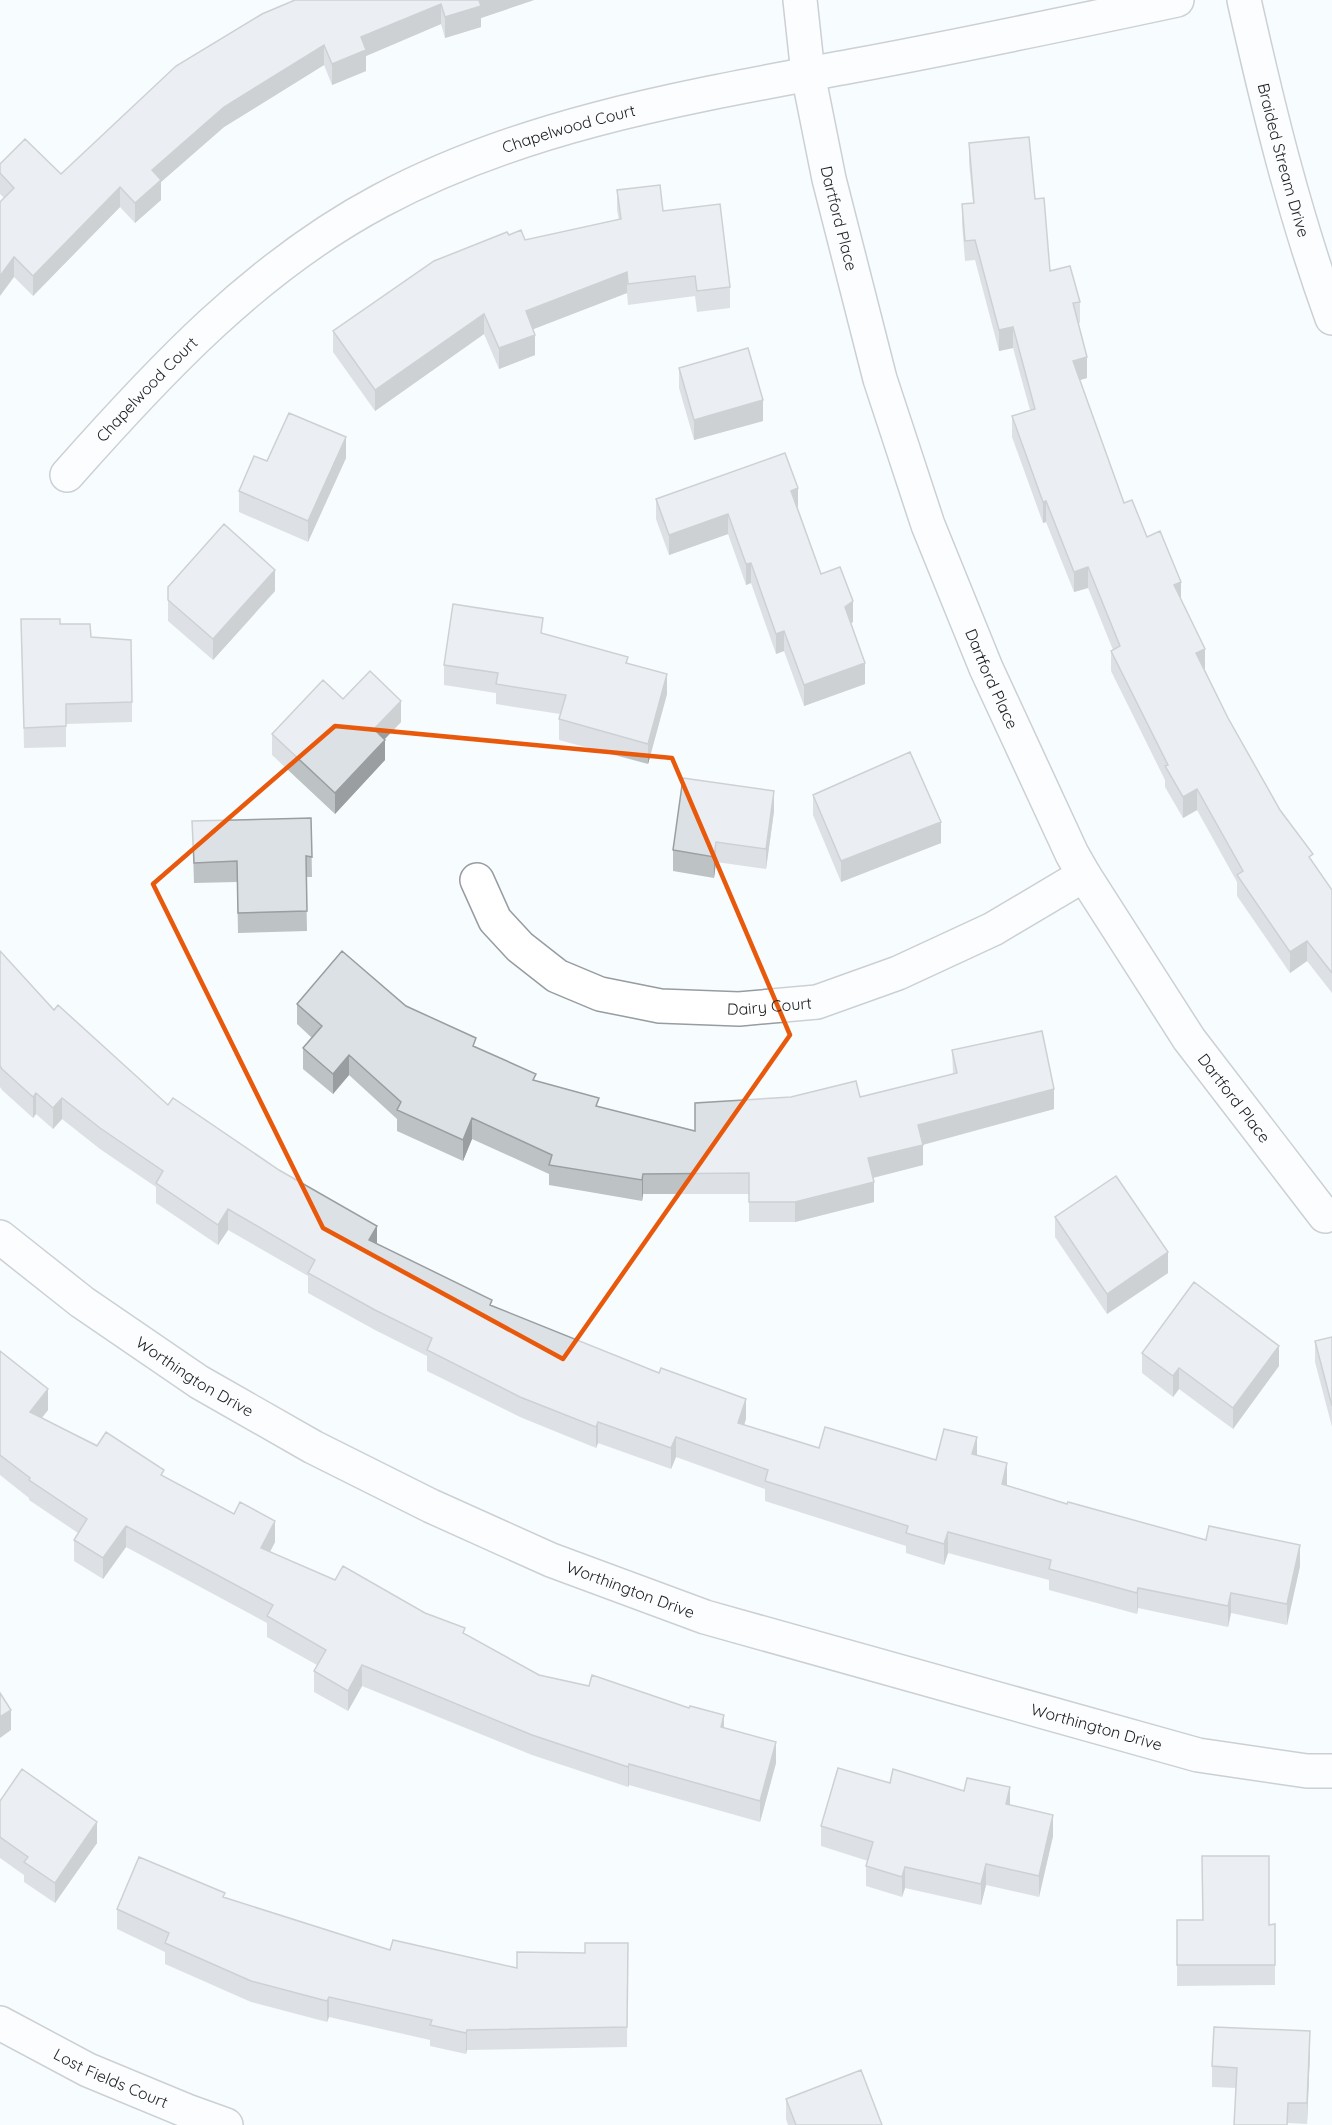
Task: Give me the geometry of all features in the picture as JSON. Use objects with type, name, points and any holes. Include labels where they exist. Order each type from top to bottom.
[{"type":"street","name":"Dartford Place","points":[[800,0],[808,74],[829,179],[880,379],[928,525],[986,668],[1072,854],[1084,875],[1189,1039],[1325,1216]]},
{"type":"street","name":"Chapelwood Court","points":[[67,475],[136,397],[229,307],[302,250],[380,201],[480,154],[550,131],[701,94],[983,42],[1177,0]]},
{"type":"street","name":"Braided Stream Drive","points":[[1244,0],[1270,116],[1311,260],[1332,318]]},
{"type":"street","name":"Dairy Court","points":[[477,880],[495,920],[520,947],[557,976],[600,994],[650,1004],[739,1010],[818,1002],[898,973],[993,929],[1084,875]]},
{"type":"street","name":"Worthington Drive","points":[[0,1237],[82,1302],[199,1382],[313,1447],[431,1506],[551,1560],[705,1617],[1198,1755],[1306,1771],[1332,1771]]},
{"type":"street","name":"Lost Fields Court","points":[[0,2023],[184,2118],[226,2125]]},
{"type":"highlighted area","points":[[335,726],[672,758],[790,1035],[563,1359],[323,1228],[153,884]]},
{"type":"building","points":[[295,0],[479,0],[481,6],[445,17],[441,4],[361,37],[366,50],[332,64],[324,45],[224,107],[152,170],[161,180],[135,203],[120,187],[33,276],[14,257],[0,276],[0,202],[14,188],[0,173],[0,164],[25,139],[61,174],[176,66],[262,14]]},
{"type":"building","points":[[1029,137],[1035,199],[1044,198],[1050,271],[1070,266],[1080,302],[1073,303],[1087,357],[1073,361],[1124,503],[1132,500],[1147,537],[1160,531],[1181,582],[1174,585],[1205,649],[1196,653],[1228,718],[1280,810],[1313,854],[1309,857],[1332,890],[1332,973],[1307,941],[1290,952],[1237,875],[1243,871],[1197,789],[1183,797],[1165,766],[1168,765],[1111,651],[1120,646],[1088,567],[1074,572],[1046,501],[1043,502],[1012,416],[1035,409],[1013,327],[999,330],[975,240],[965,241],[962,204],[974,203],[969,143]]},
{"type":"building","points":[[660,185],[663,211],[720,204],[730,287],[697,291],[695,276],[628,284],[627,272],[526,311],[535,335],[499,348],[484,314],[375,390],[333,331],[434,261],[507,232],[509,235],[521,230],[525,240],[621,219],[617,190]]},
{"type":"building","points":[[748,348],[763,400],[694,420],[679,368]]},
{"type":"building","points":[[289,413],[346,437],[308,521],[239,491],[254,456],[267,461]]},
{"type":"building","points":[[785,453],[798,488],[791,491],[821,574],[840,567],[853,601],[845,607],[865,663],[804,685],[784,631],[776,634],[751,563],[746,564],[728,514],[669,535],[656,499]]},
{"type":"building","points":[[224,524],[275,570],[213,639],[168,600],[168,587]]},
{"type":"building","points":[[453,604],[543,618],[541,633],[628,657],[626,663],[667,674],[648,744],[559,719],[566,695],[496,684],[498,673],[444,665]]},
{"type":"building","points":[[21,619],[60,619],[60,624],[90,624],[91,637],[131,640],[132,702],[66,704],[66,726],[24,728]]},
{"type":"building","points":[[370,671],[401,701],[374,729],[385,740],[335,793],[272,734],[323,680],[343,699]]},
{"type":"building","points":[[910,752],[941,822],[841,861],[813,795]]},
{"type":"building","points":[[683,778],[774,791],[766,849],[716,842],[714,857],[673,850]]},
{"type":"building","points":[[311,818],[312,857],[306,856],[307,911],[238,913],[237,861],[194,863],[192,821]]},
{"type":"building","points":[[0,951],[54,1010],[58,1005],[168,1105],[173,1098],[279,1170],[377,1226],[369,1240],[492,1300],[490,1305],[659,1373],[661,1368],[746,1399],[738,1423],[819,1448],[825,1427],[936,1460],[944,1429],[977,1437],[972,1454],[1007,1463],[1002,1484],[1067,1504],[1068,1502],[1206,1540],[1209,1526],[1300,1545],[1287,1604],[1231,1593],[1228,1606],[1138,1588],[1137,1593],[1049,1569],[1051,1560],[948,1532],[944,1544],[906,1533],[908,1526],[765,1481],[768,1470],[676,1437],[671,1448],[598,1422],[596,1427],[520,1397],[427,1350],[432,1338],[308,1273],[315,1260],[228,1209],[218,1225],[156,1183],[163,1171],[100,1128],[62,1098],[53,1108],[36,1093],[33,1097],[2,1069],[0,1066]]},
{"type":"building","points":[[342,951],[406,1006],[476,1038],[473,1046],[536,1074],[533,1080],[599,1098],[596,1106],[695,1131],[695,1103],[791,1097],[856,1081],[860,1097],[957,1073],[952,1050],[1042,1031],[1054,1089],[918,1125],[923,1145],[868,1158],[874,1182],[795,1202],[749,1202],[749,1173],[643,1174],[642,1180],[549,1165],[552,1155],[472,1118],[463,1140],[397,1110],[401,1102],[349,1055],[333,1074],[303,1048],[322,1026],[297,1004]]},
{"type":"building","points":[[1116,1176],[1168,1252],[1107,1294],[1055,1217]]},
{"type":"building","points":[[1194,1282],[1279,1346],[1233,1408],[1179,1368],[1173,1376],[1142,1353]]},
{"type":"building","points":[[1332,1337],[1332,1406],[1315,1341]]},
{"type":"building","points":[[0,1351],[48,1389],[30,1412],[97,1446],[106,1432],[164,1470],[161,1475],[234,1514],[240,1502],[275,1521],[261,1548],[335,1580],[343,1566],[425,1613],[465,1628],[463,1633],[539,1675],[589,1686],[592,1675],[689,1708],[690,1706],[724,1715],[721,1727],[776,1742],[760,1801],[629,1764],[628,1767],[532,1735],[362,1665],[348,1691],[314,1671],[326,1650],[267,1616],[273,1605],[126,1526],[103,1558],[74,1540],[87,1519],[29,1480],[30,1478],[0,1455]]},
{"type":"building","points":[[0,1693],[11,1710],[0,1717]]},
{"type":"building","points":[[838,1768],[890,1783],[893,1769],[964,1791],[967,1778],[1010,1787],[1006,1804],[1053,1815],[1039,1876],[986,1864],[981,1884],[905,1867],[902,1877],[866,1866],[873,1842],[821,1826]]},
{"type":"building","points":[[22,1769],[97,1822],[55,1883],[24,1862],[28,1857],[0,1837],[0,1801]]},
{"type":"building","points":[[1202,1856],[1269,1856],[1269,1925],[1275,1924],[1275,1965],[1177,1965],[1177,1920],[1203,1920]]},
{"type":"building","points":[[139,1857],[225,1893],[223,1897],[390,1950],[393,1940],[517,1968],[517,1952],[585,1953],[585,1943],[628,1943],[627,2027],[467,2030],[466,2033],[430,2025],[432,2020],[329,1997],[327,2001],[251,1981],[165,1943],[169,1933],[117,1909]]},
{"type":"building","points":[[1214,2027],[1310,2031],[1307,2103],[1288,2103],[1287,2125],[1234,2125],[1237,2068],[1212,2066]]},
{"type":"building","points":[[861,2070],[882,2125],[796,2125],[786,2099]]}]
